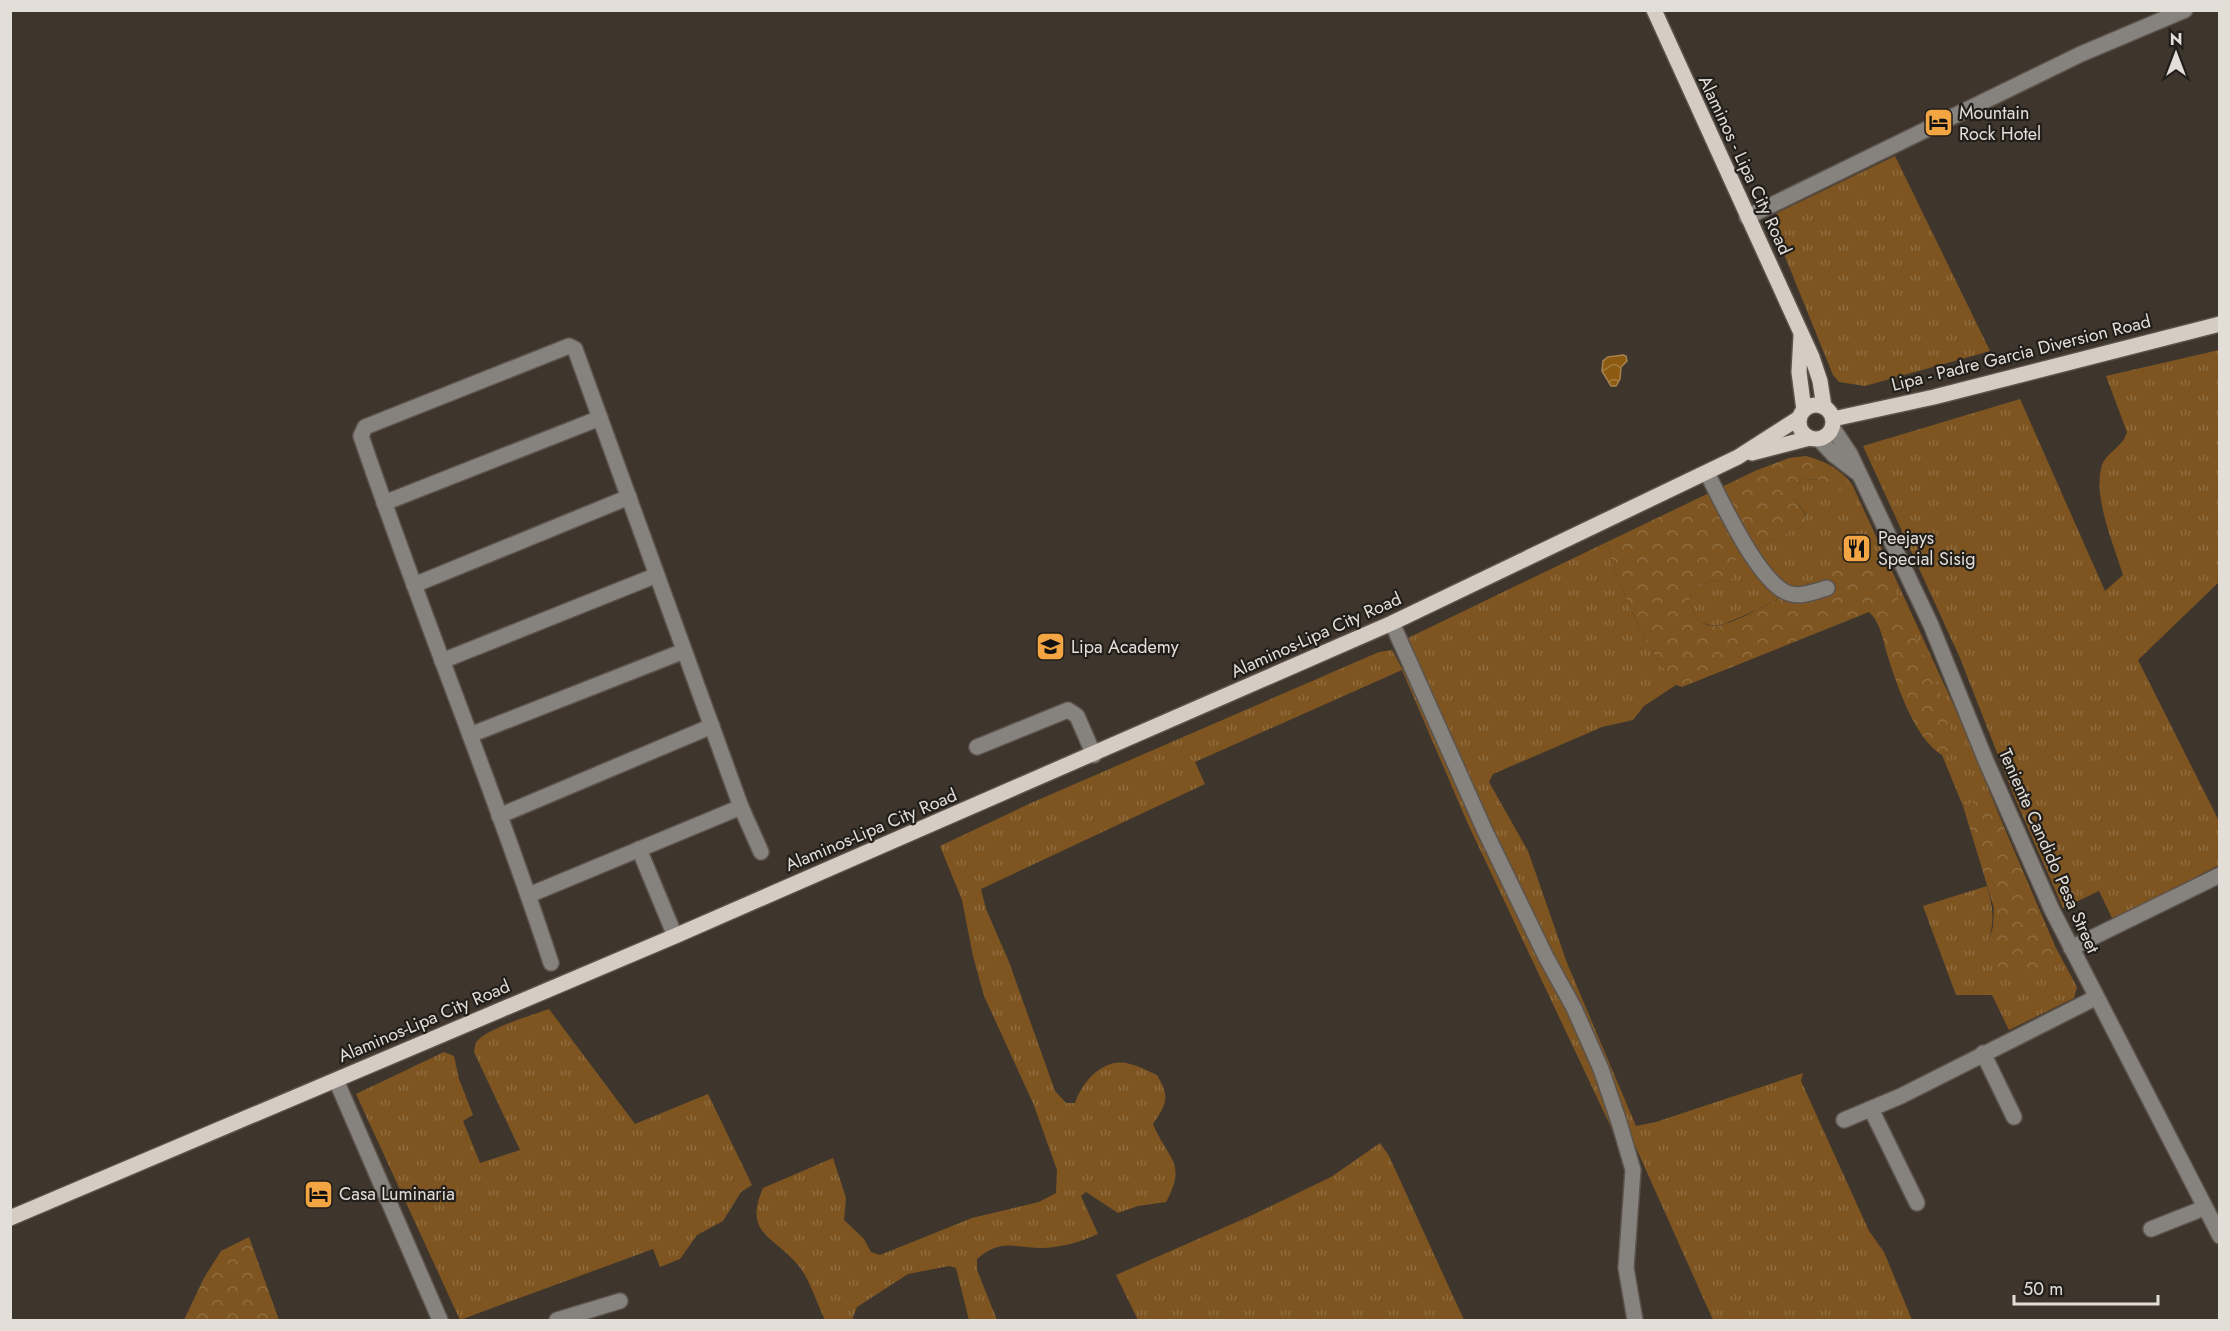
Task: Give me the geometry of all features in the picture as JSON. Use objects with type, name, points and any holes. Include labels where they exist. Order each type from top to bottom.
[{"type":"main road","name":"Alaminos - Lipa City Road","points":[[1654,10],[1818,375],[1830,418]]},
{"type":"main road","name":"Lipa - Padre Garcia Diversion Road","points":[[1830,418],[1945,394],[2220,324]]},
{"type":"main road","name":"Alaminos - Lipa City Road","points":[[1801,336],[1799,372],[1801,414]]},
{"type":"main road","points":[[1811,406],[1830,418],[1827,435],[1815,439],[1800,430],[1801,414],[1811,406]]},
{"type":"main road","name":"Alaminos-Lipa City Road","points":[[10,1218],[675,936],[1392,623],[1707,473],[1738,457],[1801,414]]},
{"type":"main road","name":"Alaminos-Lipa City Road","points":[[1738,457],[1815,439]]},
{"type":"street","points":[[1747,217],[2081,54],[2185,10]]},
{"type":"street","points":[[551,963],[529,895],[384,503],[361,436],[365,427],[558,350],[569,346],[575,349],[741,807],[761,852]]},
{"type":"street","points":[[384,503],[600,418]]},
{"type":"street","name":"Teniente Candido Pesa Street","points":[[1830,418],[1846,446],[1931,625],[1986,761],[2071,948],[2220,1236]]},
{"type":"street","points":[[1815,439],[1859,474]]},
{"type":"street","points":[[1707,473],[1738,532],[1771,584],[1790,594],[1799,595],[1827,588]]},
{"type":"street","points":[[414,585],[629,497]]},
{"type":"street","points":[[442,661],[657,575]]},
{"type":"street","points":[[1392,623],[1485,831],[1546,957],[1574,1008],[1601,1069],[1634,1170],[1626,1268],[1635,1320]]},
{"type":"street","points":[[470,735],[684,651]]},
{"type":"street","points":[[977,747],[1068,710],[1077,716],[1094,755]]},
{"type":"street","points":[[499,816],[712,726]]},
{"type":"street","points":[[529,895],[741,807]]},
{"type":"street","points":[[639,849],[675,936]]},
{"type":"street","points":[[2071,948],[2220,875]]},
{"type":"street","points":[[1844,1120],[1871,1109],[2095,998]]},
{"type":"street","points":[[1983,1053],[2014,1117]]},
{"type":"street","points":[[336,1080],[441,1320]]},
{"type":"street","points":[[1871,1109],[1917,1203]]},
{"type":"street","points":[[2151,1229],[2204,1208]]},
{"type":"street","points":[[558,1320],[620,1301]]},
{"type":"green space","points":[[1895,156],[1990,351],[1865,386],[1839,382],[1833,375],[1771,222],[1777,213]]},
{"type":"green space","points":[[2219,350],[2219,582],[2138,660],[2219,821],[2219,865],[2113,920],[2099,891],[2063,908],[2014,796],[1960,658],[1863,446],[2020,399],[2105,591],[2123,575],[2105,520],[2100,477],[2104,460],[2122,442],[2127,432],[2106,376]]},
{"type":"green space","points":[[1806,456],[1826,463],[1842,474],[1852,484],[1847,492],[1821,480],[1803,479],[1794,488],[1794,498],[1806,516],[1802,527],[1738,553],[1734,565],[1734,578],[1722,582],[1712,580],[1692,590],[1689,602],[1698,621],[1711,626],[1724,624],[1764,607],[1869,550],[1878,559],[1890,580],[1946,705],[1952,735],[1950,750],[1942,755],[1932,747],[1915,724],[1896,680],[1881,631],[1869,612],[1682,687],[1676,685],[1656,659],[1634,616],[1614,568],[1607,542],[1757,470],[1789,458]]},
{"type":"green space","points":[[1803,479],[1821,480],[1847,491],[1852,484],[1960,719],[2001,820],[1986,804],[1978,802],[1963,806],[1942,755],[1950,750],[1907,622],[1896,597],[1869,550],[1757,610],[1724,624],[1712,626],[1698,621],[1689,602],[1692,590],[1712,580],[1722,582],[1738,553],[1802,527],[1806,515],[1794,498],[1794,488]]},
{"type":"green space","points":[[1607,542],[1620,583],[1641,631],[1656,659],[1676,685],[1644,706],[1633,720],[1602,727],[1493,774],[1489,782],[1528,851],[1567,963],[1636,1126],[1656,1122],[1803,1073],[1801,1081],[1869,1231],[1884,1252],[1912,1320],[1713,1320],[1633,1141],[1618,1142],[1468,824],[1402,670],[1195,762],[1205,784],[981,889],[986,909],[1009,962],[1055,1091],[1066,1103],[1075,1103],[1088,1080],[1108,1065],[1126,1063],[1157,1075],[1164,1089],[1165,1100],[1153,1124],[1175,1169],[1172,1189],[1166,1202],[1138,1206],[1118,1213],[1086,1192],[1081,1196],[1098,1234],[1058,1247],[1001,1246],[986,1252],[977,1259],[977,1270],[997,1320],[969,1320],[956,1268],[949,1266],[908,1274],[857,1307],[852,1320],[825,1320],[810,1284],[798,1265],[764,1233],[759,1225],[758,1203],[763,1188],[833,1158],[846,1198],[844,1220],[864,1239],[871,1252],[880,1255],[972,1218],[1039,1202],[1056,1193],[1057,1170],[1033,1103],[984,996],[962,900],[940,846],[1031,803],[1379,652],[1392,650],[1403,670],[1417,663],[1407,644],[1408,638]]},
{"type":"green space","points":[[1980,801],[1990,804],[2001,820],[2056,948],[2055,959],[2039,967],[2007,975],[1999,969],[1988,942],[1993,927],[1994,908],[1963,806]]},
{"type":"green space","points":[[1987,886],[1992,914],[1992,927],[1988,942],[2054,959],[2056,948],[2077,987],[2074,998],[2009,1030],[1992,995],[1956,995],[1923,906]]},
{"type":"green space","points":[[549,1009],[635,1124],[708,1094],[752,1185],[741,1192],[723,1221],[697,1235],[680,1259],[660,1267],[653,1249],[460,1320],[356,1094],[444,1052],[454,1056],[459,1079],[473,1115],[463,1121],[480,1163],[520,1150],[474,1052],[475,1046],[479,1039],[494,1030]]},
{"type":"green space","points":[[1380,1143],[1389,1156],[1464,1320],[1138,1320],[1116,1275],[1248,1217],[1331,1177]]},
{"type":"green space","points":[[249,1237],[279,1320],[184,1320],[204,1278],[221,1251]]},
{"type":"water","points":[[1626,356],[1627,361],[1621,367],[1620,379],[1616,386],[1611,386],[1602,371],[1603,361],[1608,357]]},
{"type":"place","name":"Mountain Rock Hotel","points":[[1938,123]]},
{"type":"place","name":"Peejays Special Sisig","points":[[1857,548]]},
{"type":"place","name":"Lipa Academy","points":[[1050,647]]},
{"type":"place","name":"Casa Luminaria","points":[[318,1194]]}]
